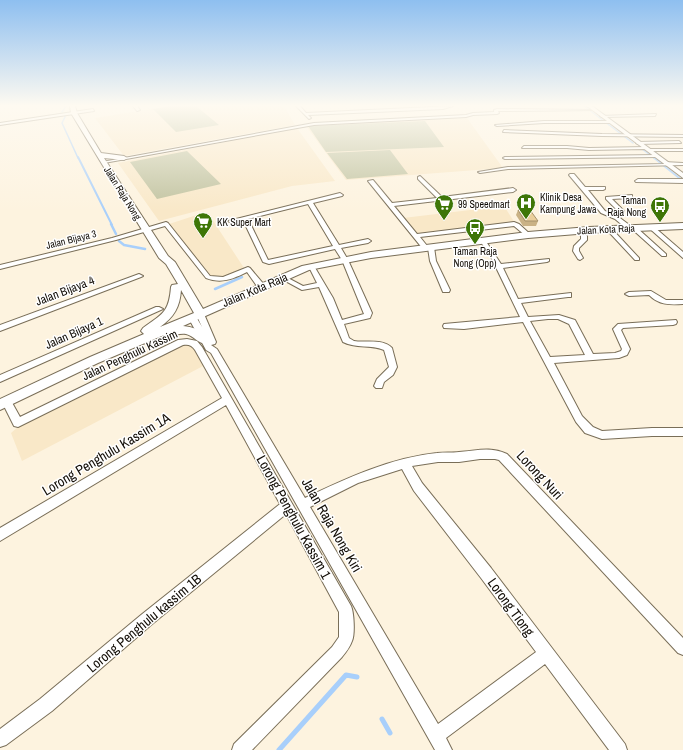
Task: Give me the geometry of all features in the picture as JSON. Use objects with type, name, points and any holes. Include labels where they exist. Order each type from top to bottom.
[{"type":"main road","name":"Jalan Raja Nong","points":[[91,141],[164,258],[163,264],[180,286],[195,313]]},
{"type":"main road","points":[[635,141],[682,179]]},
{"type":"main road","points":[[101,159],[124,158]]},
{"type":"main road","name":"Jalan Kota Raja","points":[[3,403],[195,313],[260,285],[284,278],[309,268],[345,260],[428,247],[528,235],[579,230],[683,226]]},
{"type":"main road","points":[[146,335],[174,308],[180,286],[195,297],[208,301],[309,268]]},
{"type":"main road","points":[[195,313],[230,295]]},
{"type":"main road","points":[[146,335],[185,330],[196,332],[205,340]]},
{"type":"street","points":[[124,158],[219,141]]},
{"type":"street","points":[[638,143],[683,142]]},
{"type":"street","points":[[524,147],[567,147],[683,155]]},
{"type":"street","points":[[504,158],[651,153],[683,150]]},
{"type":"street","points":[[480,172],[508,168],[683,164]]},
{"type":"street","points":[[572,176],[603,212],[617,218],[632,228],[664,255]]},
{"type":"street","points":[[420,178],[441,199]]},
{"type":"street","points":[[638,181],[682,179]]},
{"type":"street","points":[[371,181],[415,236],[428,247],[446,290]]},
{"type":"street","points":[[584,189],[603,188]]},
{"type":"street","points":[[390,205],[513,190]]},
{"type":"street","points":[[231,221],[340,196]]},
{"type":"street","points":[[617,218],[621,211],[608,198],[630,196]]},
{"type":"street","points":[[309,202],[345,260],[368,313],[367,316],[362,318],[339,323]]},
{"type":"street","points":[[245,218],[265,261],[269,262],[368,241]]},
{"type":"street","name":"Jalan Bijaya 3","points":[[0,267],[166,224],[208,277],[215,280],[227,278],[248,269],[260,285]]},
{"type":"street","points":[[415,236],[517,225],[528,235]]},
{"type":"street","points":[[651,227],[683,256]]},
{"type":"street","points":[[609,229],[637,259]]},
{"type":"street","points":[[579,230],[584,236],[584,240],[576,247],[576,251],[580,258]]},
{"type":"street","points":[[483,241],[499,266],[526,319],[532,335],[548,360],[579,419],[589,430],[602,435],[683,432]]},
{"type":"street","points":[[499,266],[547,260]]},
{"type":"street","points":[[309,268],[322,284],[346,340],[352,345],[380,344],[388,348],[394,367],[391,373],[380,382],[379,386]]},
{"type":"street","name":"Jalan Bijaya 4","points":[[0,328],[139,276]]},
{"type":"street","points":[[284,278],[302,288],[322,284]]},
{"type":"street","points":[[629,294],[651,293],[659,301],[668,303],[683,302]]},
{"type":"street","points":[[517,301],[568,295]]},
{"type":"street","name":"Jalan Bijaya 1","points":[[0,379],[159,309]]},
{"type":"street","points":[[195,313],[214,347],[214,351]]},
{"type":"street","name":"Jalan Raja Nong Kiri","points":[[195,313],[209,348],[214,351],[444,750]]},
{"type":"street","points":[[447,326],[464,326],[548,317],[567,319],[572,322],[591,358]]},
{"type":"street","points":[[548,360],[616,356],[624,353],[626,349],[617,329],[621,326],[673,322]]},
{"type":"street","name":"Jalan Penghulu Kassim","points":[[3,403],[18,423],[181,342],[192,342],[196,344],[228,399]]},
{"type":"street","name":"Lorong Penghulu Kassim 1","points":[[228,399],[346,611],[346,639],[337,652],[240,750]]},
{"type":"street","name":"Lorong Penghulu Kassim 1A","points":[[0,535],[228,399]]},
{"type":"street","name":"Lorong Nuri","points":[[303,505],[355,479],[405,463],[438,457],[496,454],[503,457],[683,648]]},
{"type":"street","name":"Lorong Tiong","points":[[405,463],[418,487],[486,573],[619,750]]},
{"type":"street","name":"Lorong Penghulu kassim 1B","points":[[0,739],[46,705],[146,620],[287,506]]},
{"type":"street","points":[[436,735],[546,654]]},
{"type":"shaded area","points":[[113,141],[207,141],[124,156]]},
{"type":"shaded area","points":[[231,141],[306,141],[335,181],[292,186],[159,221],[118,163]]},
{"type":"shaded area","points":[[317,141],[484,141],[503,168],[346,180]]},
{"type":"shaded area","points":[[504,206],[515,223],[417,235],[403,218]]},
{"type":"shaded area","points":[[203,213],[208,213],[244,268],[225,277],[211,276],[169,224]]},
{"type":"shaded area","points":[[181,344],[190,344],[194,346],[205,365],[22,461],[11,433],[19,426]]},
{"type":"green space","points":[[318,141],[440,141],[444,147],[326,152]]},
{"type":"green space","points":[[390,150],[408,174],[347,179],[327,153]]},
{"type":"green space","points":[[187,151],[221,184],[157,199],[130,162]]},
{"type":"building","points":[[518,210],[530,210],[538,221],[525,221]]},
{"type":"waterway","points":[[70,141],[78,158]]},
{"type":"waterway","points":[[642,149],[654,158]]},
{"type":"waterway","points":[[78,157],[112,225]]},
{"type":"waterway","points":[[653,157],[683,181]]},
{"type":"waterway","points":[[111,224],[116,234]]},
{"type":"waterway","points":[[119,241],[124,245],[145,249]]},
{"type":"waterway","points":[[215,289],[242,277]]},
{"type":"waterway","points":[[279,750],[346,675],[357,677]]},
{"type":"waterway","points":[[382,719],[390,733]]},
{"type":"place","name":"Klinik Desa Kampung Jawa","points":[[526,220]]},
{"type":"place","name":"99 Speedmart","points":[[444,221]]},
{"type":"place","name":"Taman Raja Nong","points":[[660,223]]},
{"type":"place","name":"KK Super Mart","points":[[203,239]]},
{"type":"place","name":"Taman Raja Nong (Opp)","points":[[475,245]]}]
